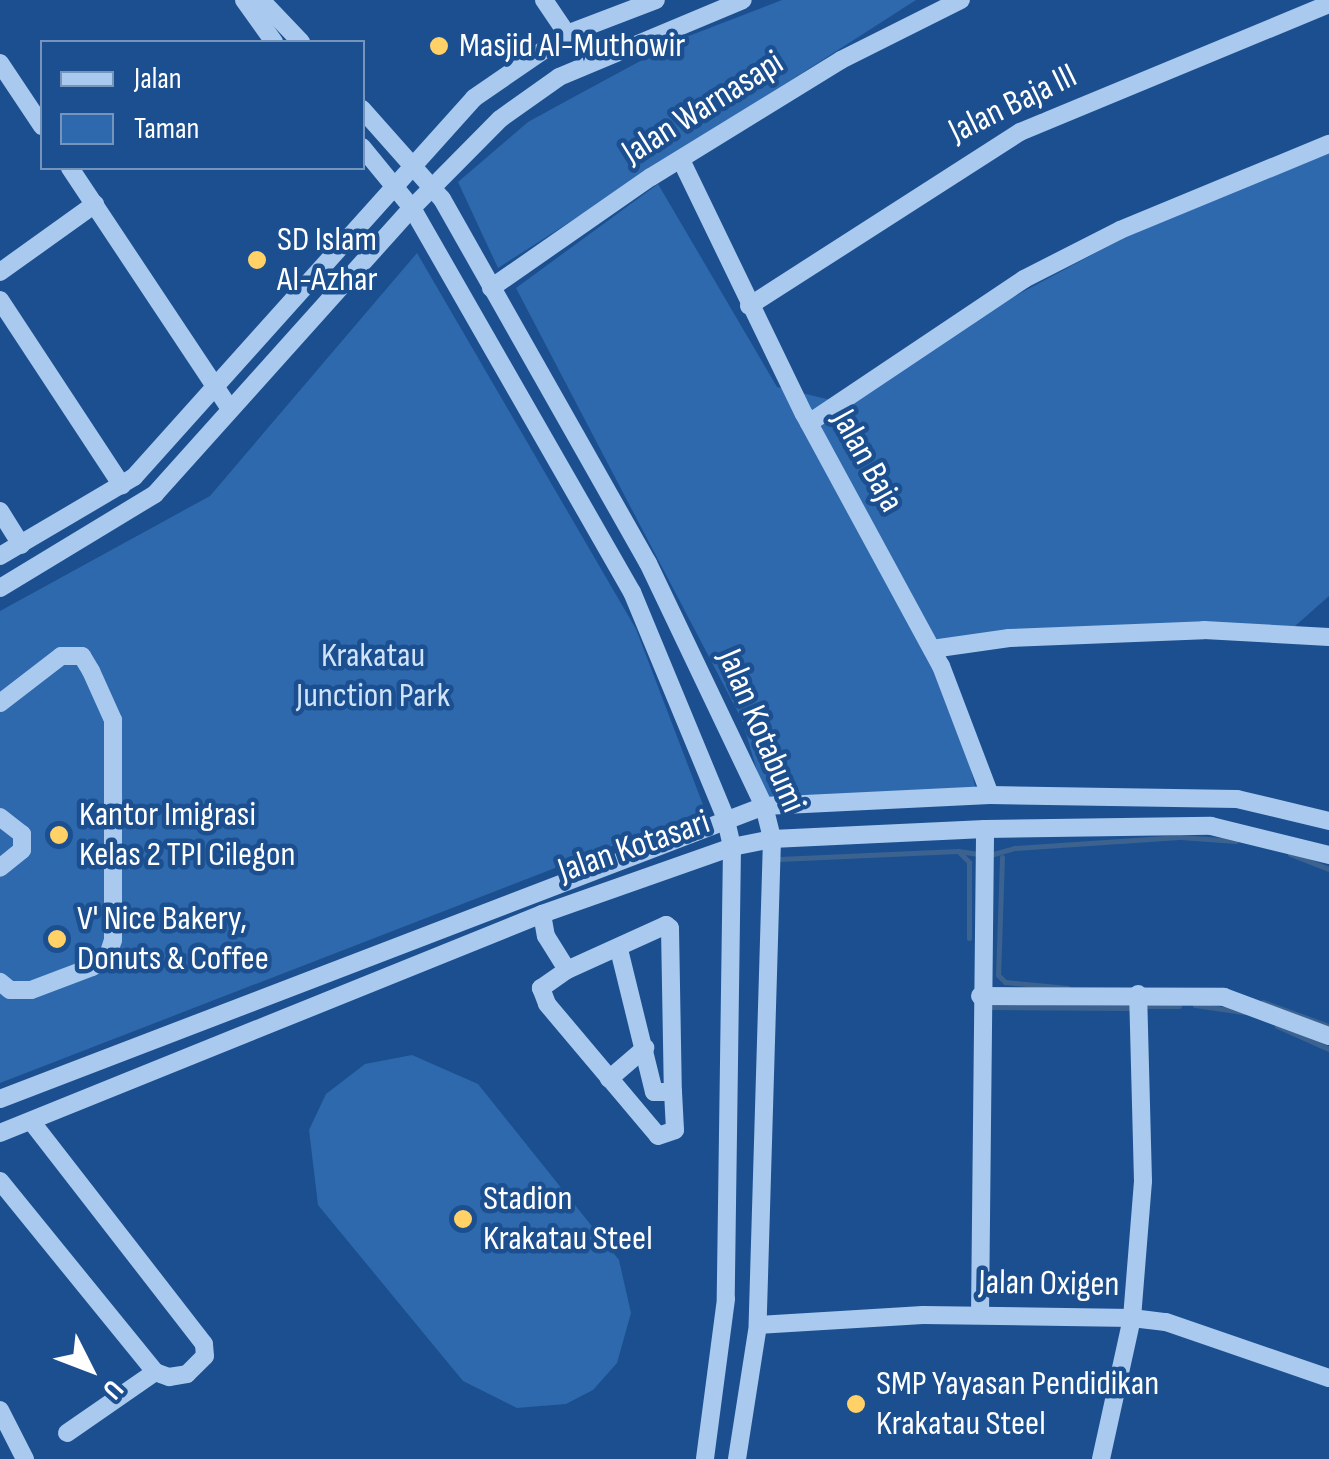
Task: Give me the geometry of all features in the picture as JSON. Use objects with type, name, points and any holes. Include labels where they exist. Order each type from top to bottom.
[{"type":"street","points":[[544,0],[567,34]]},
{"type":"street","points":[[0,556],[122,486],[393,182],[474,98],[567,34],[656,0]]},
{"type":"street","points":[[0,588],[155,494],[412,208],[500,119],[559,77],[743,0]]},
{"type":"street","name":"Jalan Warnasapi","points":[[490,288],[840,60],[961,0]]},
{"type":"street","points":[[252,2],[273,40]]},
{"type":"street","points":[[252,2],[299,40]]},
{"type":"street","name":"Jalan Baja III","points":[[750,306],[1020,132],[1329,4]]},
{"type":"street","points":[[0,63],[40,123]]},
{"type":"street","name":"Jalan Kotabumi","points":[[365,112],[432,187],[632,534],[764,806],[772,838],[758,1325],[736,1459]]},
{"type":"street","points":[[809,423],[1024,279],[1120,230],[1329,144]]},
{"type":"street","name":"Jalan Kotabumi","points":[[365,150],[412,208],[632,592],[725,816],[732,847],[726,1299],[706,1459]]},
{"type":"street","name":"Jalan Baja","points":[[682,162],[809,423],[932,648],[990,795]]},
{"type":"street","points":[[71,170],[210,387],[230,410]]},
{"type":"street","points":[[0,272],[95,204]]},
{"type":"street","points":[[0,300],[122,486]]},
{"type":"street","points":[[0,512],[22,544]]},
{"type":"street","points":[[932,648],[1009,638],[1204,630],[1327,632]]},
{"type":"street","points":[[0,703],[61,656],[82,656],[91,671],[113,720],[114,920],[107,958],[92,967],[31,990],[10,990],[0,982]]},
{"type":"street","name":"Jalan Kotasari","points":[[0,1099],[725,816],[764,806],[990,795],[1237,799],[1329,822]]},
{"type":"street","points":[[1233,829],[1237,799]]},
{"type":"street","points":[[0,817],[22,834],[22,850],[0,868]]},
{"type":"street","name":"Jalan Kotasari","points":[[0,1133],[542,914],[732,847],[772,838],[1233,829],[1329,854]]},
{"type":"street","points":[[980,1315],[980,996],[985,832]]},
{"type":"street","points":[[542,914],[546,936],[567,970]]},
{"type":"street","points":[[666,924],[673,933],[675,1130],[658,1136],[547,1004],[542,988],[567,970],[666,924]]},
{"type":"street","points":[[619,949],[654,1092],[673,1092]]},
{"type":"street","points":[[980,996],[1138,1003],[1224,998],[1329,1036]]},
{"type":"street","points":[[1101,1459],[1132,1318],[1145,1125],[1138,1003]]},
{"type":"street","points":[[608,1079],[645,1048]]},
{"type":"street","points":[[0,1180],[155,1372],[170,1378],[187,1374],[205,1356],[204,1344],[31,1121]]},
{"type":"street","name":"Jalan Oxigen","points":[[758,1325],[980,1315],[1132,1318],[1166,1322],[1329,1378]]},
{"type":"street","points":[[67,1432],[155,1372]]},
{"type":"street","points":[[0,1410],[25,1459]]},
{"type":"green space","points":[[782,0],[916,0],[498,268],[458,182],[528,122],[681,39]]},
{"type":"green space","points":[[1329,148],[1329,596],[1294,627],[940,644],[977,794],[768,808],[742,720],[516,288],[658,184],[777,387],[843,403],[974,318],[1159,219]]},
{"type":"green space","name":"Krakatau Junction Park","points":[[417,253],[636,629],[705,810],[0,1083],[0,611],[210,496]]},
{"type":"green space","points":[[412,1055],[478,1084],[619,1260],[631,1313],[617,1363],[593,1390],[566,1404],[517,1408],[463,1381],[318,1205],[309,1130],[326,1094],[365,1064]]},
{"type":"waterway","points":[[990,855],[1015,848],[1180,837],[1236,841]]},
{"type":"waterway","points":[[958,851],[979,854]]},
{"type":"waterway","points":[[779,859],[958,851],[969,862],[969,938]]},
{"type":"waterway","points":[[1290,854],[1329,869]]},
{"type":"waterway","points":[[1002,857],[998,975],[1005,982],[1068,988]]},
{"type":"waterway","points":[[1263,1002],[1329,1026]]},
{"type":"waterway","points":[[1195,1005],[1244,1012]]},
{"type":"waterway","points":[[1145,1006],[1179,1006]]},
{"type":"waterway","points":[[989,1007],[1131,1008]]},
{"type":"waterway","points":[[1277,1026],[1329,1049]]},
{"type":"place","name":"Masjid Al-Muthowir","points":[[439,46]]},
{"type":"place","name":"SD Islam Al-Azhar","points":[[257,260]]},
{"type":"place","name":"Kantor Imigrasi Kelas 2 TPI Cilegon","points":[[59,835]]},
{"type":"place","name":"V' Nice Bakery, Donuts & Coffee","points":[[57,939]]},
{"type":"place","name":"Stadion Krakatau Steel","points":[[463,1219]]},
{"type":"place","name":"SMP Yayasan Pendidikan Krakatau Steel","points":[[856,1404]]}]
